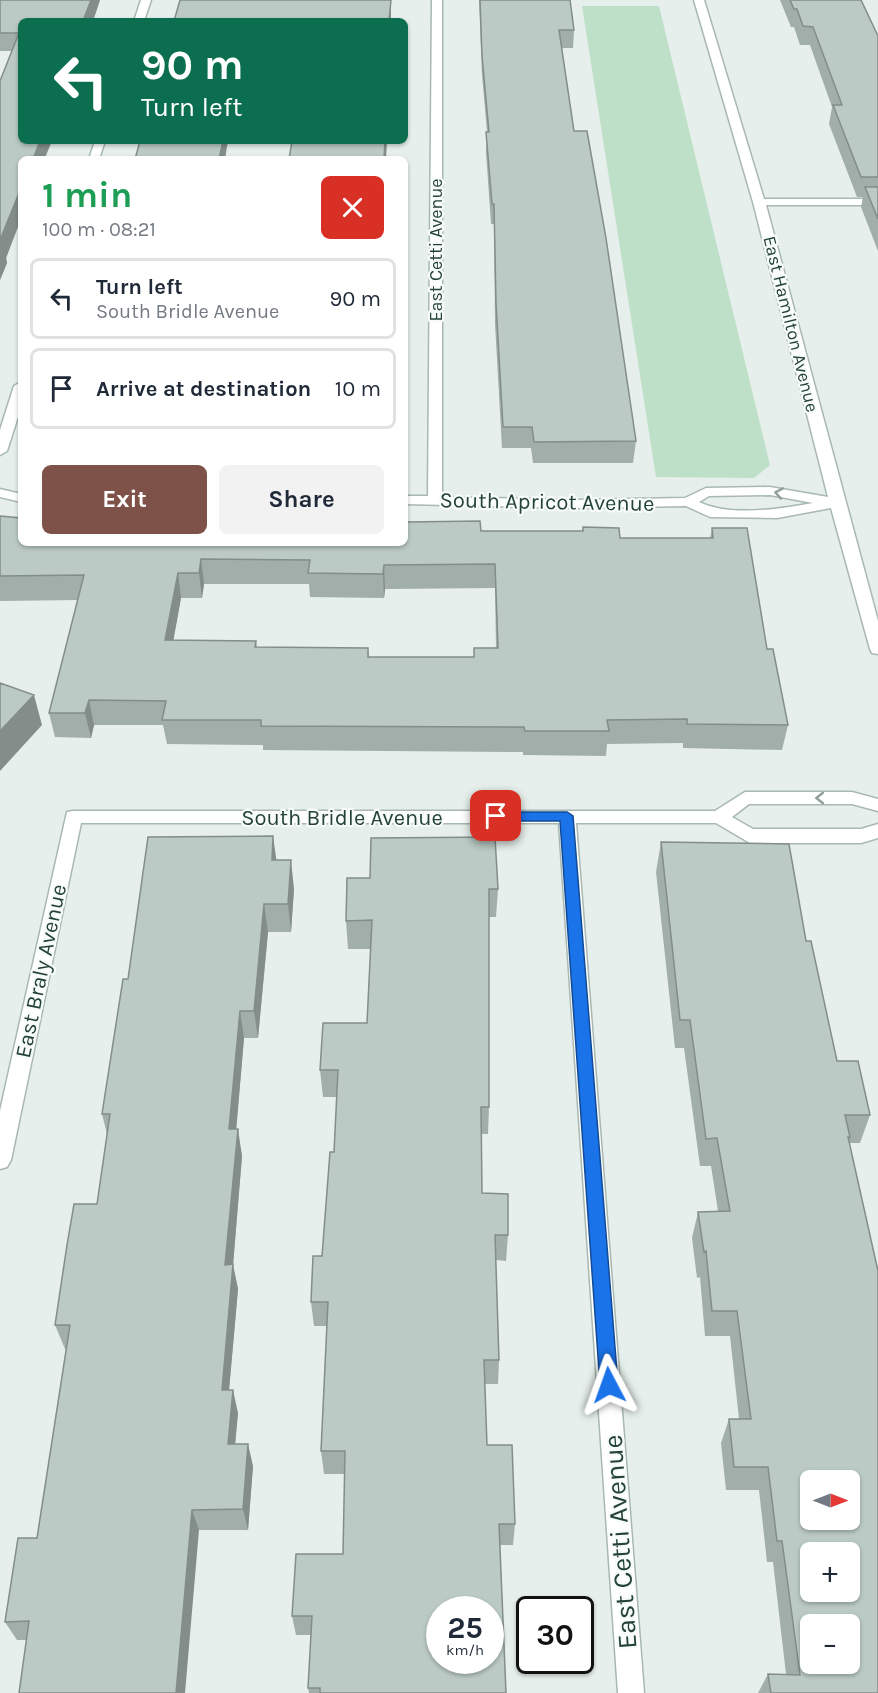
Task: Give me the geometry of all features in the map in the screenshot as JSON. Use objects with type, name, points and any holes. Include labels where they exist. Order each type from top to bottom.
[{"type":"street","points":[[140,18],[146,0]]},
{"type":"street","name":"East Cetti Avenue","points":[[435,500],[437,0]]},
{"type":"street","name":"East Hamilton Avenue","points":[[699,0],[759,202],[837,503],[878,649]]},
{"type":"street","points":[[759,202],[878,202]]},
{"type":"street","points":[[0,451],[18,395]]},
{"type":"street","name":"South Apricot Avenue","points":[[688,502],[706,492],[770,491],[837,503]]},
{"type":"street","points":[[0,493],[18,497]]},
{"type":"street","name":"South Apricot Avenue","points":[[408,500],[575,504],[688,502],[710,513],[766,514],[837,503]]},
{"type":"street","points":[[878,805],[852,798],[745,798],[719,817],[750,836],[861,836],[878,831]]},
{"type":"street","name":"East Cetti Avenue","points":[[567,816],[632,1693]]},
{"type":"street","name":"South Bridle Avenue","points":[[73,817],[719,817]]},
{"type":"street","name":"East Braly Avenue","points":[[0,1160],[73,817]]},
{"type":"green space","points":[[582,6],[659,6],[770,465],[754,478],[656,477]]},
{"type":"building","points":[[0,0],[91,0],[84,18],[18,18],[18,33],[0,33]]},
{"type":"building","points":[[180,0],[391,0],[389,18],[175,18]]},
{"type":"building","points":[[480,0],[570,0],[574,30],[559,30],[574,131],[587,131],[606,238],[636,441],[534,442],[532,427],[503,427],[496,303],[494,204],[492,204],[486,132],[489,132],[482,56]]},
{"type":"building","points":[[790,0],[861,0],[878,36],[878,177],[861,177],[833,105],[842,105],[813,27],[803,26],[797,9],[794,9]]},
{"type":"building","points":[[18,36],[18,144],[39,144],[34,156],[18,156],[18,195],[0,240],[0,81]]},
{"type":"building","points":[[139,144],[222,144],[220,156],[136,156]]},
{"type":"building","points":[[292,144],[385,144],[384,156],[290,156]]},
{"type":"building","points":[[865,187],[878,187],[878,219]]},
{"type":"building","points":[[0,516],[18,518],[18,546],[408,546],[408,522],[480,521],[481,531],[583,531],[583,527],[619,528],[620,538],[713,538],[712,528],[747,528],[767,649],[773,649],[788,725],[687,724],[687,719],[607,720],[609,731],[525,731],[524,727],[261,726],[261,720],[162,720],[166,701],[89,700],[85,713],[49,713],[84,575],[0,576]],"holes":[[[201,559],[310,560],[308,573],[383,574],[384,565],[495,564],[498,648],[474,648],[474,657],[368,657],[368,648],[255,647],[256,641],[165,640],[178,573],[199,573]]]},
{"type":"building","points":[[0,683],[34,695],[0,731]]},
{"type":"building","points":[[273,836],[272,860],[291,860],[288,904],[264,904],[254,1011],[240,1011],[229,1129],[238,1129],[225,1265],[233,1264],[222,1390],[233,1390],[228,1444],[248,1444],[243,1509],[192,1510],[176,1693],[19,1693],[29,1621],[5,1622],[18,1538],[37,1538],[70,1325],[55,1325],[67,1245],[74,1204],[97,1204],[110,1114],[102,1114],[123,979],[128,979],[148,837]]},
{"type":"building","points":[[495,837],[498,889],[489,889],[489,1107],[481,1107],[482,1193],[508,1194],[508,1235],[495,1235],[499,1360],[484,1360],[487,1445],[512,1445],[515,1524],[499,1524],[502,1596],[426,1596],[426,1674],[504,1674],[504,1645],[506,1693],[320,1693],[320,1688],[308,1688],[312,1616],[292,1616],[296,1554],[343,1554],[345,1451],[321,1451],[328,1302],[311,1302],[313,1256],[322,1256],[330,1152],[334,1152],[338,1070],[320,1070],[323,1023],[367,1023],[372,920],[346,921],[347,878],[370,878],[371,838]]},
{"type":"building","points":[[661,842],[789,844],[806,941],[811,941],[837,1061],[858,1061],[870,1115],[845,1115],[878,1271],[878,1693],[771,1693],[768,1674],[800,1675],[782,1541],[777,1541],[768,1467],[734,1467],[729,1419],[751,1419],[737,1311],[712,1311],[706,1251],[704,1252],[698,1212],[730,1211],[717,1138],[706,1139],[690,1020],[680,1020]]},
{"type":"route","points":[[496,816],[567,816],[609,1385]]}]
